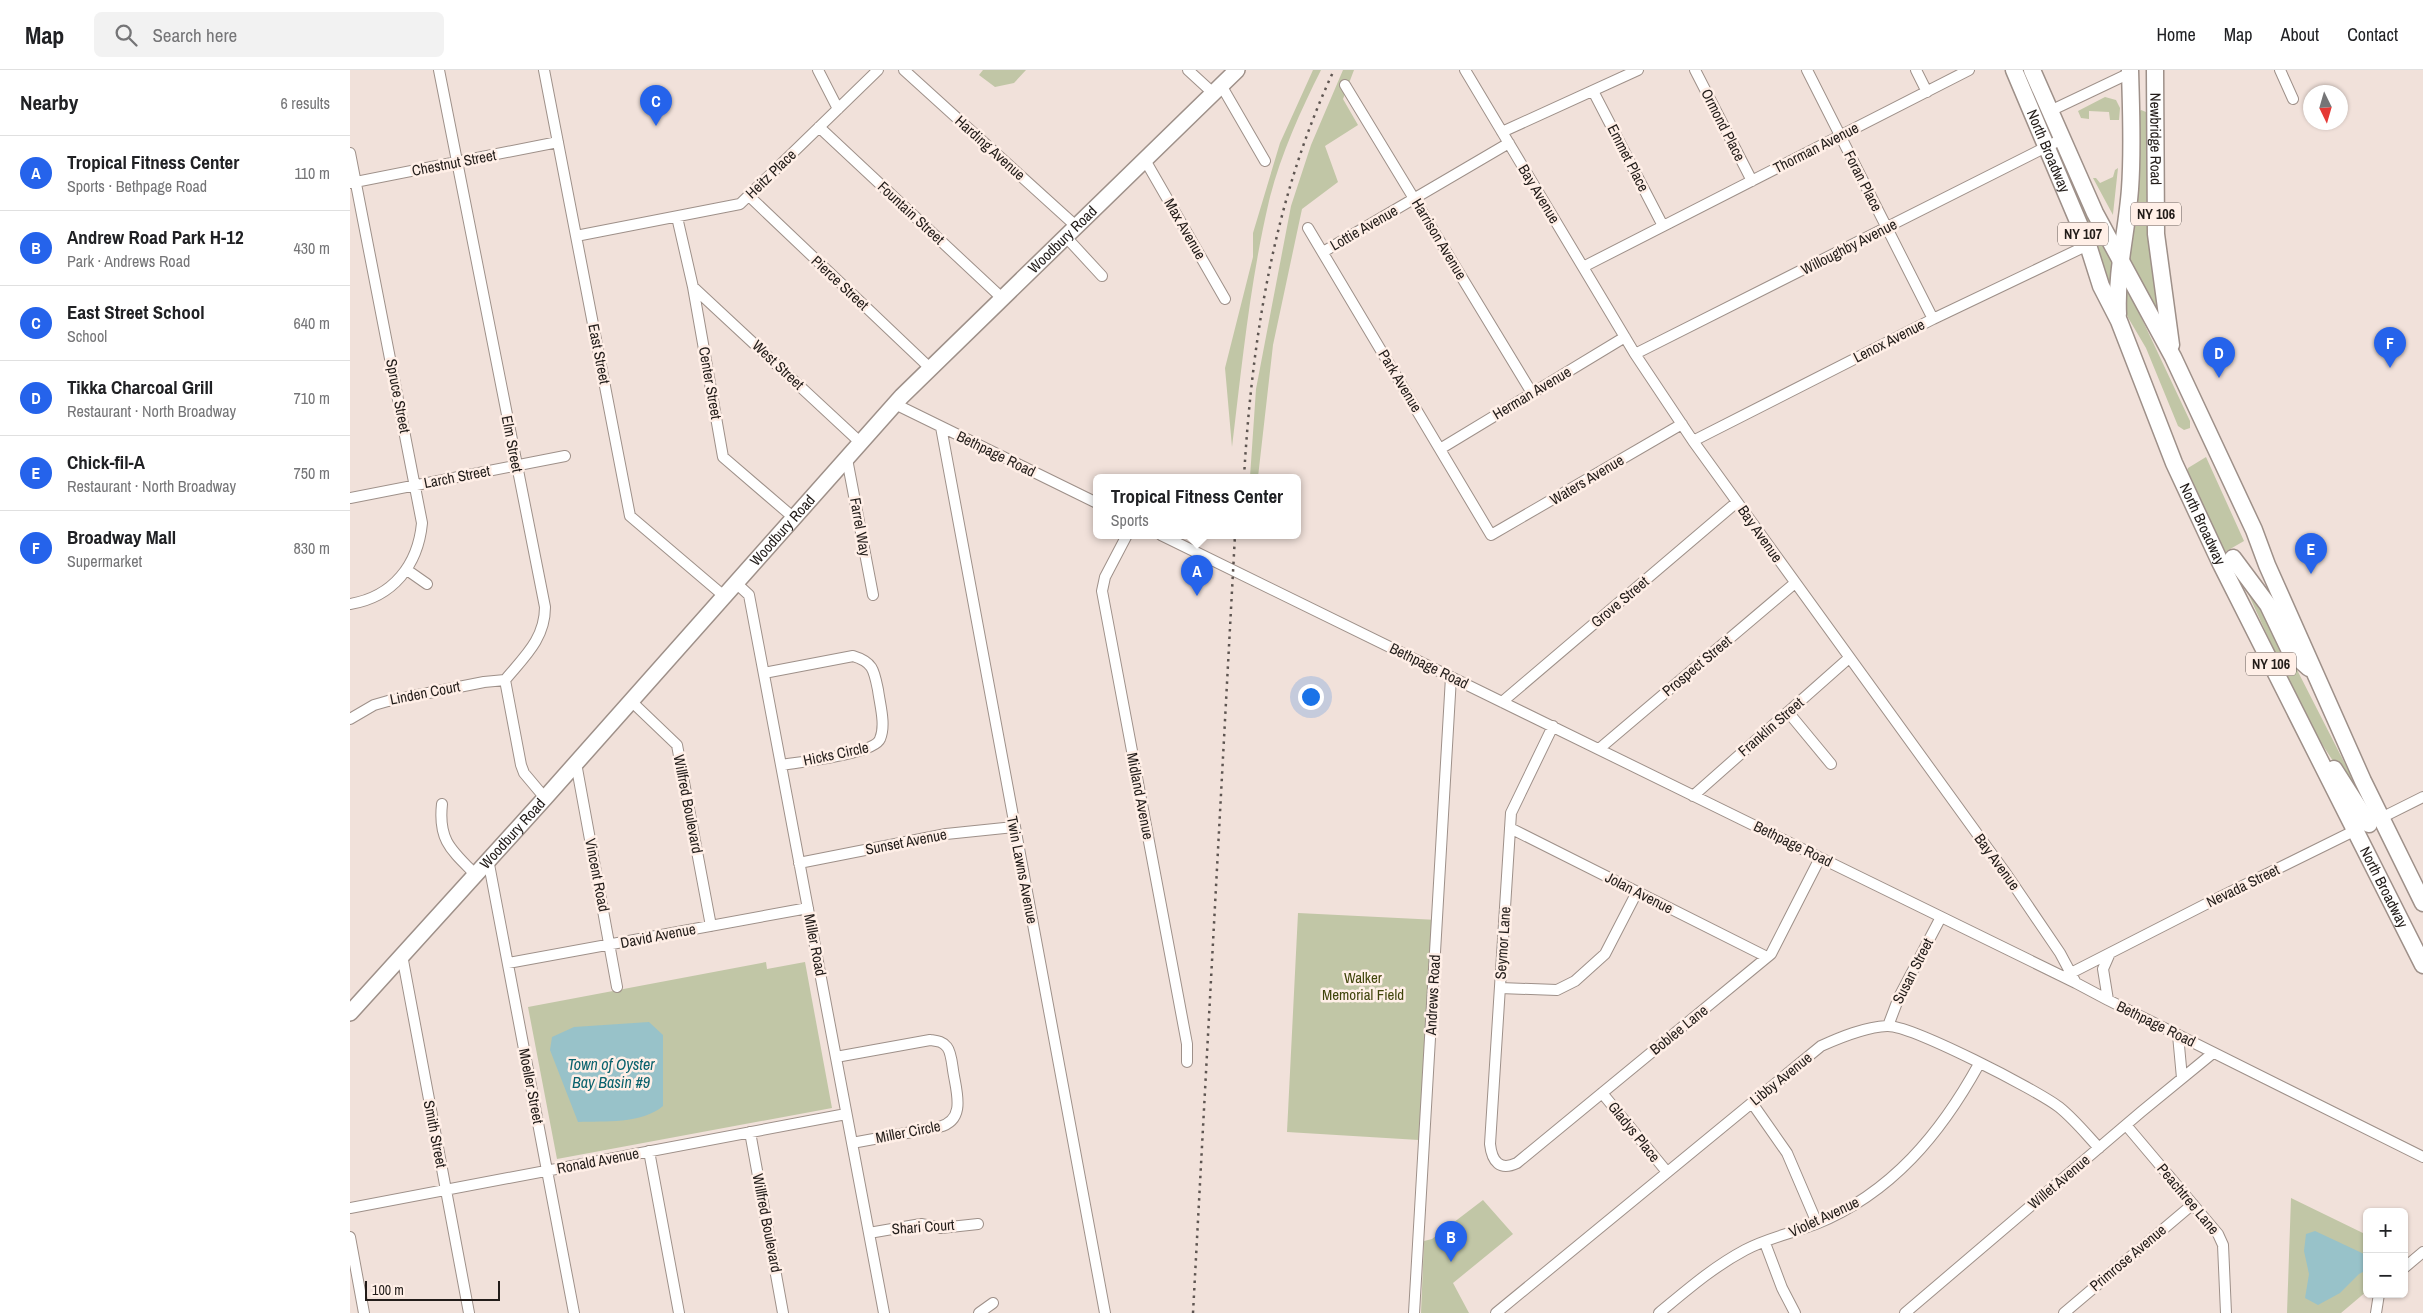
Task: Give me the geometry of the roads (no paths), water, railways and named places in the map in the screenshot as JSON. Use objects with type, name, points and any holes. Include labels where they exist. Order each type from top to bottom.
[{"type":"main road","name":"Woodbury Road","points":[[350,1013],[862,444],[895,404],[1237,70]]},
{"type":"main road","name":"North Broadway","points":[[2014,70],[2088,245],[2101,286],[2118,321],[2174,463],[2221,564],[2298,719],[2423,903]]},
{"type":"main road","name":"North Broadway","points":[[2032,70],[2095,213],[2173,357],[2254,530],[2267,565],[2363,781],[2369,824],[2423,965]]},
{"type":"main road","name":"Newbridge Road","points":[[2118,321],[2117,294],[2120,258],[2130,189],[2132,135],[2130,71]]},
{"type":"main road","name":"Newbridge Road","points":[[2155,72],[2156,234],[2173,357]]},
{"type":"main road","points":[[2233,558],[2268,605],[2290,650],[2315,673]]},
{"type":"street","name":"Elm Street","points":[[439,70],[545,607],[545,619],[535,644],[505,680]]},
{"type":"street","name":"East Street","points":[[544,70],[630,516],[724,596]]},
{"type":"street","points":[[818,70],[838,109]]},
{"type":"street","name":"Heitz Place","points":[[576,236],[735,205],[749,196],[878,70]]},
{"type":"street","name":"Harding Avenue","points":[[904,70],[1071,232],[1102,276]]},
{"type":"street","points":[[1188,70],[1217,89],[1265,161]]},
{"type":"street","name":"Bay Avenue","points":[[1465,70],[1625,337],[1693,441],[2007,876],[2060,954],[2070,978]]},
{"type":"street","points":[[1502,132],[1638,70]]},
{"type":"street","name":"Ormond Place","points":[[1695,70],[1752,181]]},
{"type":"street","name":"Foran Place","points":[[1807,70],[1932,319]]},
{"type":"street","points":[[1916,70],[1927,92]]},
{"type":"street","name":"Thorman Avenue","points":[[1583,267],[1970,70]]},
{"type":"street","points":[[2280,70],[2293,99]]},
{"type":"street","points":[[2050,111],[2130,71]]},
{"type":"street","name":"Harrison Avenue","points":[[1345,85],[1532,393]]},
{"type":"street","name":"Emmet Place","points":[[1593,91],[1663,226]]},
{"type":"street","name":"Fountain Street","points":[[819,127],[1002,299]]},
{"type":"street","name":"Willoughby Avenue","points":[[1636,354],[2062,139]]},
{"type":"street","name":"Chestnut Street","points":[[353,183],[558,142]]},
{"type":"street","name":"Lottie Avenue","points":[[1323,252],[1509,143]]},
{"type":"street","name":"Spruce Street","points":[[350,154],[353,183],[416,486],[421,528],[417,550],[407,570],[391,588],[377,597],[350,604]]},
{"type":"street","name":"Max Avenue","points":[[1145,160],[1225,299]]},
{"type":"street","name":"Pierce Street","points":[[749,196],[931,369]]},
{"type":"street","name":"Center Street","points":[[677,217],[693,287],[723,457],[794,518]]},
{"type":"street","name":"Park Avenue","points":[[1308,228],[1491,535]]},
{"type":"street","name":"Lenox Avenue","points":[[1693,441],[1932,319],[2088,245]]},
{"type":"street","name":"West Street","points":[[693,287],[862,444]]},
{"type":"street","name":"Herman Avenue","points":[[1440,449],[1625,337]]},
{"type":"street","name":"Bethpage Road","points":[[895,404],[1093,501]]},
{"type":"street","name":"Waters Avenue","points":[[1491,535],[1682,424]]},
{"type":"street","name":"Twin Lawns Avenue","points":[[941,426],[1105,1313]]},
{"type":"street","name":"Larch Street","points":[[350,498],[565,456]]},
{"type":"street","name":"Farrel Way","points":[[847,459],[872,596]]},
{"type":"street","name":"Grove Street","points":[[1502,702],[1737,502]]},
{"type":"street","name":"Midland Avenue","points":[[1125,539],[1105,578],[1102,591],[1187,1044],[1187,1062]]},
{"type":"street","name":"Bethpage Road","points":[[1169,539],[1940,917],[2070,978],[2108,1000],[2423,1157]]},
{"type":"street","points":[[407,570],[427,584]]},
{"type":"street","name":"Miller Road","points":[[736,583],[749,595],[884,1313]]},
{"type":"street","name":"Prospect Street","points":[[1599,749],[1795,583]]},
{"type":"street","name":"Hicks Circle","points":[[764,673],[853,656],[864,660],[871,666],[878,690],[883,727],[880,741],[874,747],[860,752],[782,766]]},
{"type":"street","name":"Franklin Street","points":[[1693,796],[1849,658]]},
{"type":"street","name":"Andrews Road","points":[[1414,1313],[1451,677]]},
{"type":"street","points":[[505,680],[521,765],[524,773],[545,798]]},
{"type":"street","name":"Linden Court","points":[[350,719],[374,705],[388,700],[484,682],[505,680]]},
{"type":"street","name":"Willfred Boulevard","points":[[631,702],[677,745],[711,926]]},
{"type":"street","points":[[1788,712],[1831,764]]},
{"type":"street","name":"Seymor Lane","points":[[1500,1166],[1494,1160],[1490,1144],[1511,814],[1552,726]]},
{"type":"street","name":"Vincent Road","points":[[576,763],[617,987]]},
{"type":"street","name":"Nevada Street","points":[[2070,978],[2110,953],[2423,797]]},
{"type":"street","points":[[442,804],[440,819],[443,839],[475,874]]},
{"type":"street","name":"Sunset Avenue","points":[[799,863],[946,834],[1014,827]]},
{"type":"street","name":"Jolan Avenue","points":[[1510,828],[1767,957]]},
{"type":"street","name":"Boblee Lane","points":[[1500,1166],[1508,1167],[1517,1163],[1767,957],[1783,933],[1820,858]]},
{"type":"street","name":"Moeller Street","points":[[488,859],[574,1313]]},
{"type":"street","points":[[1500,988],[1556,990],[1575,981],[1605,954],[1637,892]]},
{"type":"street","name":"David Avenue","points":[[508,963],[808,908]]},
{"type":"street","name":"Susan Street","points":[[1888,1026],[1899,997],[1940,917]]},
{"type":"street","points":[[2108,1000],[2103,969],[2110,953]]},
{"type":"street","name":"Smith Street","points":[[402,955],[469,1313]]},
{"type":"street","name":"Libby Avenue","points":[[1496,1313],[1821,1046],[1855,1032],[1888,1026],[1917,1034],[2037,1093],[2058,1106],[2099,1148]]},
{"type":"street","points":[[2178,1035],[2182,1078]]},
{"type":"street","name":"Miller Circle","points":[[836,1057],[930,1040],[941,1042],[949,1048],[959,1104],[956,1115],[950,1123],[939,1127],[852,1143]]},
{"type":"street","name":"Willet Avenue","points":[[1905,1313],[2213,1053]]},
{"type":"street","name":"Violet Avenue","points":[[1659,1313],[1719,1264],[1747,1248],[1817,1223],[1868,1196],[1905,1166],[1946,1118],[1979,1064]]},
{"type":"street","name":"Gladys Place","points":[[1602,1093],[1667,1172]]},
{"type":"street","points":[[1752,1103],[1786,1153],[1817,1223]]},
{"type":"street","name":"Ronald Avenue","points":[[350,1208],[846,1114]]},
{"type":"street","name":"Peachtree Lane","points":[[2126,1125],[2218,1234],[2223,1245],[2226,1313]]},
{"type":"street","name":"Willfred Boulevard","points":[[750,1132],[784,1313]]},
{"type":"street","points":[[649,1152],[679,1313]]},
{"type":"street","name":"Primrose Avenue","points":[[2064,1313],[2193,1204]]},
{"type":"street","name":"Shari Court","points":[[869,1233],[914,1224],[941,1228],[978,1224]]},
{"type":"street","points":[[350,1237],[364,1313]]},
{"type":"street","points":[[1765,1242],[1782,1288],[1795,1313]]},
{"type":"street","points":[[2408,1265],[2423,1252]]},
{"type":"street","points":[[2376,1313],[2379,1298]]},
{"type":"street","points":[[979,1313],[993,1303]]},
{"type":"water","name":"Town of Oyster Bay Basin #9","points":[[649,1022],[663,1035],[663,1106],[654,1112],[634,1119],[578,1122],[550,1050],[552,1037],[574,1027]]},
{"type":"water","points":[[2315,1231],[2363,1254],[2363,1272],[2340,1293],[2318,1305],[2305,1298],[2309,1274],[2304,1251],[2306,1234]]},
{"type":"railway","points":[[1244,474],[1253,373],[1260,321],[1281,218],[1313,119],[1334,70]]},
{"type":"railway","points":[[1193,1313],[1235,539]]},
{"type":"place","name":"East Street School","points":[[656,126]]},
{"type":"place","name":"Broadway Mall","points":[[2390,368]]},
{"type":"place","name":"Tikka Charcoal Grill","points":[[2219,378]]},
{"type":"place","name":"Chick-fil-A","points":[[2311,574]]},
{"type":"place","name":"Tropical Fitness Center","points":[[1197,596]]},
{"type":"place","name":"Andrew Road Park H-12","points":[[1451,1262]]},
{"type":"park label","name":"Walker Memorial Field","points":[[1363,986]]}]
